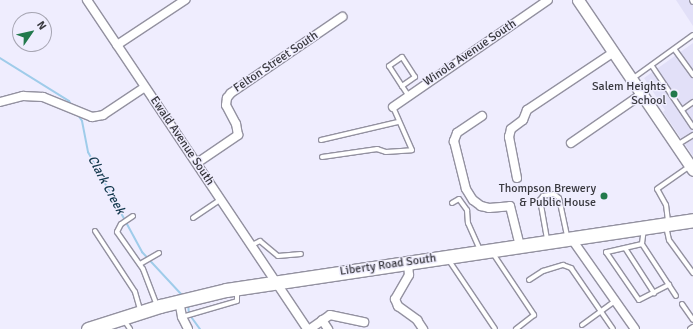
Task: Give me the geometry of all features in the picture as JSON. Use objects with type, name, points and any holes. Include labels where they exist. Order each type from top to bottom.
[{"type":"main road","points":[[578,0],[692,168]]},
{"type":"main road","name":"Liberty Road South","points":[[88,329],[179,301],[237,295],[276,282],[693,220]]},
{"type":"street","name":"Ewald Avenue South","points":[[88,0],[309,329]]},
{"type":"street","points":[[117,45],[185,0]]},
{"type":"street","name":"Winola Avenue South","points":[[393,106],[548,0]]},
{"type":"street","name":"Felton Street South","points":[[197,163],[238,135],[236,124],[226,105],[227,98],[231,92],[342,17]]},
{"type":"street","points":[[517,178],[509,137],[511,129],[523,120],[526,110],[614,52]]},
{"type":"street","points":[[0,102],[23,96],[43,97],[92,117],[103,114],[145,87]]},
{"type":"street","points":[[572,143],[642,94]]},
{"type":"street","points":[[482,116],[457,133],[454,140],[466,189],[473,200],[481,206],[489,208],[510,206],[520,246]]},
{"type":"street","points":[[570,238],[635,329]]},
{"type":"street","points":[[408,262],[410,275],[395,298],[398,306],[417,320],[423,329]]},
{"type":"street","points":[[179,301],[182,317],[188,329]]},
{"type":"street","points":[[309,329],[330,316],[364,322]]},
{"type":"street","points":[[322,320],[328,329]]},
{"type":"lane","points":[[632,79],[675,50],[693,35]]},
{"type":"lane","points":[[675,50],[693,75]]},
{"type":"lane","points":[[402,86],[415,77],[402,57],[389,66],[402,86],[408,95]]},
{"type":"lane","points":[[652,66],[693,127]]},
{"type":"lane","points":[[682,110],[693,102]]},
{"type":"lane","points":[[322,157],[377,149],[386,152],[412,150],[398,122],[393,106]]},
{"type":"lane","points":[[321,140],[398,122]]},
{"type":"lane","points":[[677,145],[693,134]]},
{"type":"lane","points":[[692,168],[657,189],[666,205],[669,240],[693,273]]},
{"type":"lane","points":[[548,242],[540,200],[543,196],[554,194],[559,198],[570,238]]},
{"type":"lane","points":[[193,218],[221,198]]},
{"type":"lane","points":[[452,203],[459,199],[467,210],[468,223],[486,251],[534,315],[516,329]]},
{"type":"lane","points":[[133,216],[121,224],[117,232],[140,264],[158,307]]},
{"type":"lane","points":[[645,227],[642,244],[676,296]]},
{"type":"lane","points":[[95,231],[135,292],[140,312]]},
{"type":"lane","points":[[252,245],[260,241],[278,256],[301,254]]},
{"type":"lane","points":[[642,244],[606,252],[639,300],[669,285]]},
{"type":"lane","points":[[625,248],[654,293]]},
{"type":"lane","points":[[140,264],[159,253]]},
{"type":"lane","points":[[446,257],[495,329]]},
{"type":"lane","points":[[529,280],[543,271],[563,265],[570,268],[613,329]]},
{"type":"lane","points":[[182,317],[237,295]]},
{"type":"lane","points":[[582,325],[615,301]]},
{"type":"lane","points":[[682,304],[693,320]]},
{"type":"lane","points":[[123,318],[130,329]]},
{"type":"shaded area","points":[[676,0],[693,0],[693,26]]},
{"type":"shaded area","name":"Salem Heights School","points":[[693,43],[693,156],[663,112],[665,110],[644,78]]},
{"type":"waterway","name":"Clark Creek","points":[[0,58],[69,101],[72,106]]},
{"type":"waterway","name":"Clark Creek","points":[[78,115],[82,121],[88,152],[142,252],[182,295]]},
{"type":"waterway","name":"Clark Creek","points":[[188,303],[189,314],[200,329]]},
{"type":"place","name":"Salem Heights School","points":[[674,94]]},
{"type":"place","name":"Thompson Brewery & Public House","points":[[604,196]]}]
